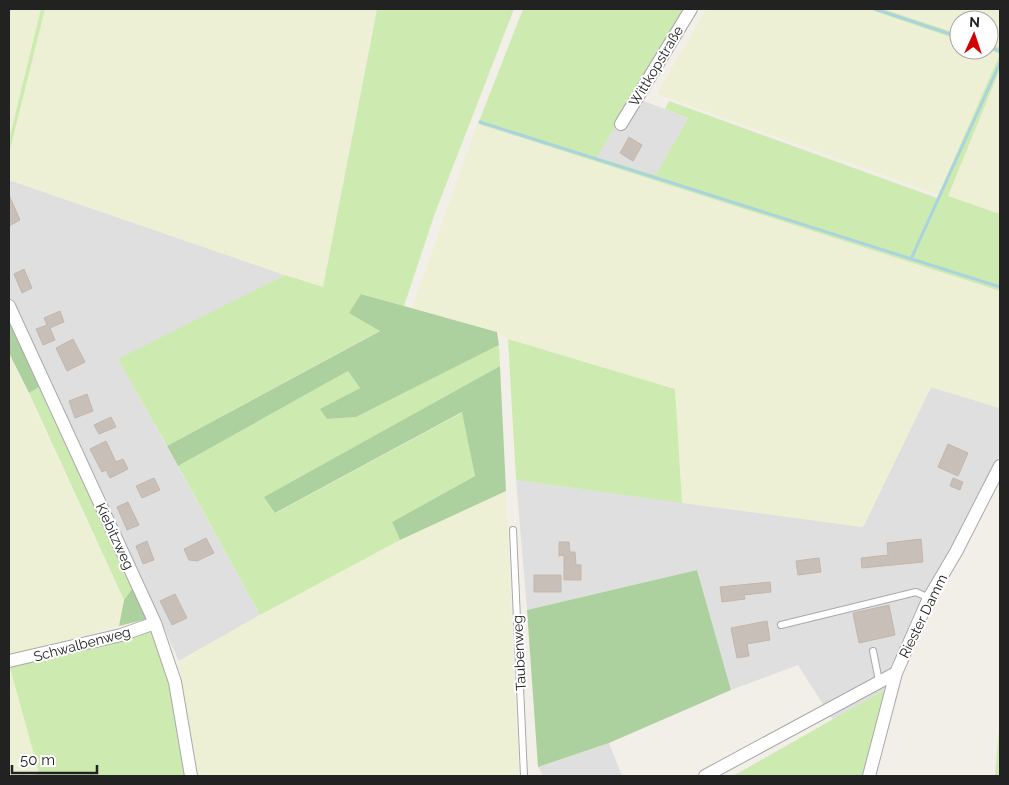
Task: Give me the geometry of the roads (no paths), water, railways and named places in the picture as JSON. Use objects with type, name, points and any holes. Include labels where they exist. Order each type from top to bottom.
[{"type":"street","name":"Wittkopstraße","points":[[621,124],[692,9]]},
{"type":"street","name":"Kiebitzweg","points":[[9,306],[155,623],[175,682],[191,776]]},
{"type":"street","name":"Riester Damm","points":[[870,776],[896,673],[929,598],[956,552],[1000,466]]},
{"type":"street","name":"Schwalbenweg","points":[[9,661],[121,636],[155,623]]},
{"type":"street","points":[[705,776],[896,673]]},
{"type":"lane","name":"Taubenweg","points":[[513,530],[524,776]]},
{"type":"lane","points":[[781,625],[916,592],[929,598]]},
{"type":"lane","points":[[872,651],[879,681]]},
{"type":"waterway","points":[[875,9],[949,34]]},
{"type":"waterway","points":[[911,259],[1000,63]]},
{"type":"waterway","points":[[480,122],[1000,287]]}]
